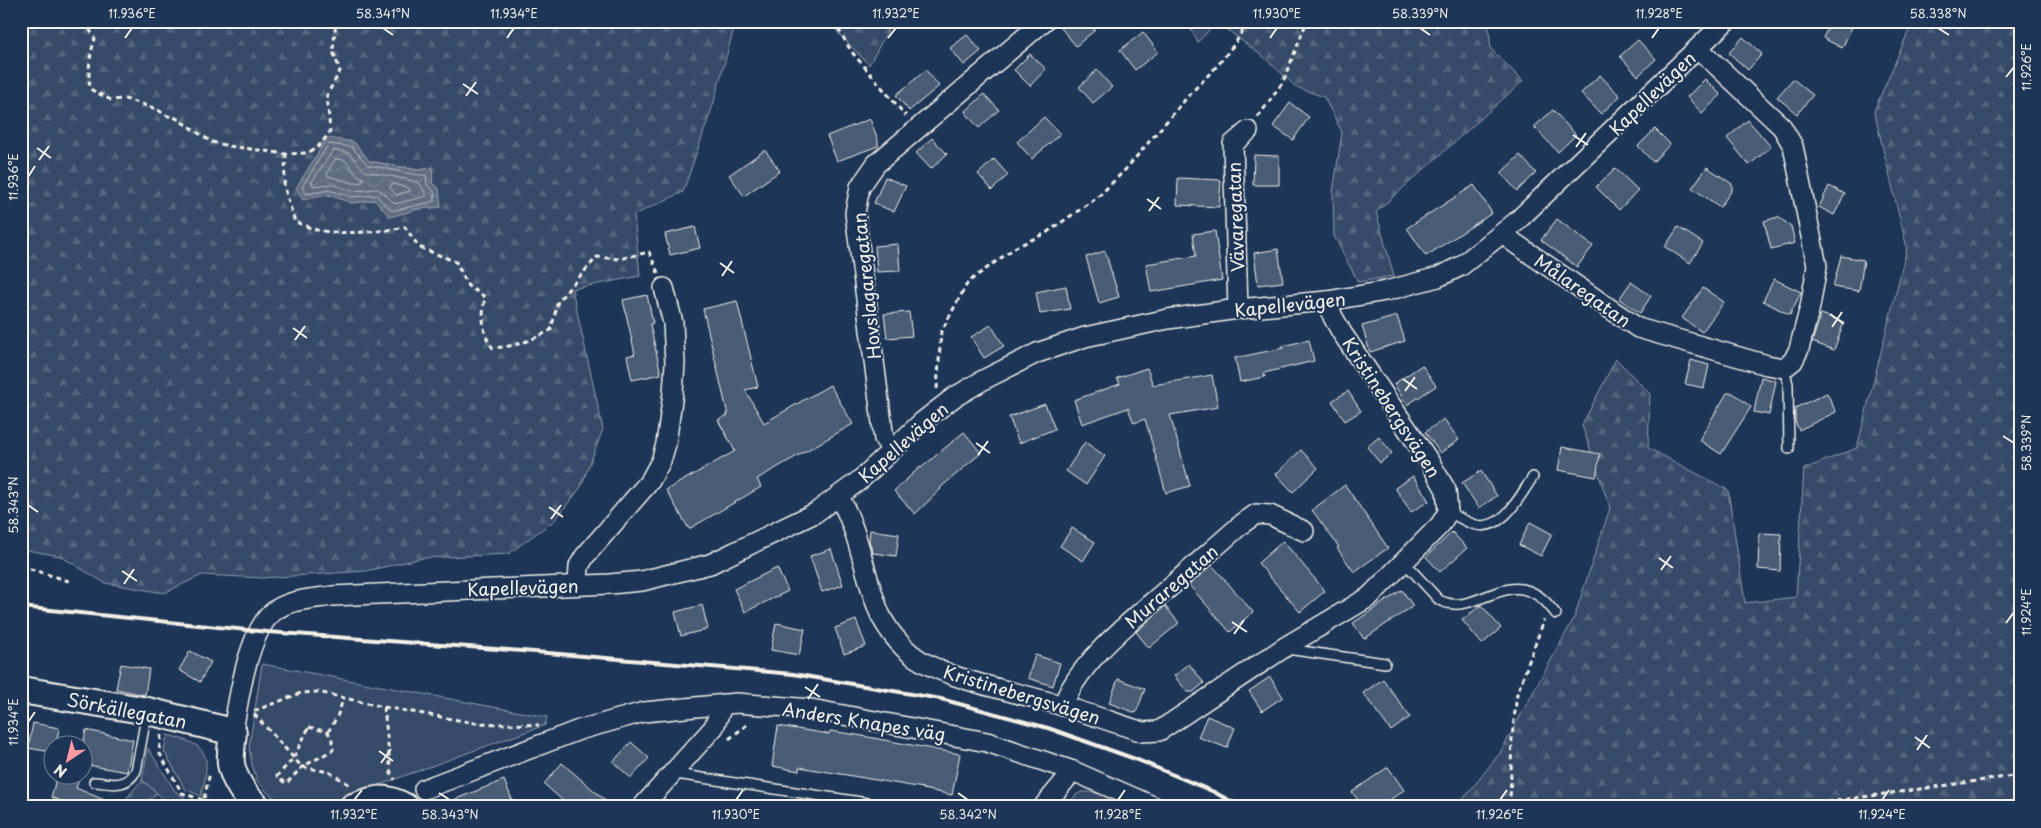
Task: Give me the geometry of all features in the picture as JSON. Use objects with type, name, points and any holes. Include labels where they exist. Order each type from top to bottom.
[{"type":"street","name":"Hovslagaregatan","points":[[892,449],[884,439],[855,213],[860,187],[876,164],[1044,21]]},
{"type":"street","name":"Kapellevägen","points":[[233,732],[242,680],[262,624],[273,612],[297,601],[332,596],[610,584],[642,581],[710,564],[815,513],[860,480],[922,422],[943,406],[985,379],[1037,353],[1085,337],[1168,319],[1238,309],[1327,301],[1386,291],[1438,277],[1461,266],[1505,233],[1589,155],[1726,21]]},
{"type":"street","points":[[1698,48],[1782,127],[1793,146],[1817,266],[1810,307],[1799,349],[1793,361],[1784,368]]},
{"type":"street","name":"Vävaregatan","points":[[1238,309],[1233,144],[1248,131]]},
{"type":"street","name":"Målaregatan","points":[[1505,233],[1513,242],[1638,328],[1784,368]]},
{"type":"street","points":[[578,584],[579,566],[585,556],[650,480],[661,461],[667,435],[674,362],[673,323],[664,288]]},
{"type":"street","name":"Kristinebergsvägen","points":[[840,496],[852,523],[881,615],[892,634],[907,650],[923,662],[978,683],[1063,706],[1143,732],[1159,731],[1285,647],[1369,597],[1405,563],[1440,525],[1448,512],[1446,490],[1429,461],[1362,364],[1333,317],[1327,301]]},
{"type":"street","name":"Muraregatan","points":[[1063,706],[1071,689],[1110,639],[1243,523],[1256,514],[1270,515],[1304,531]]},
{"type":"street","name":"Sörkällegatan","points":[[21,690],[155,720],[233,732]]},
{"type":"street","name":"Anders Knapes väg","points":[[424,789],[589,728],[644,712],[737,703],[811,709],[988,742],[1073,771],[1155,807]]},
{"type":"street","points":[[642,807],[714,727],[723,704]]},
{"type":"street","points":[[233,732],[231,763],[249,804]]},
{"type":"street","points":[[1047,805],[1073,771]]},
{"type":"street","points":[[353,798],[392,799],[405,807]]},
{"type":"lane","points":[[1784,368],[1788,384],[1789,449]]},
{"type":"lane","points":[[1448,512],[1476,525],[1494,524],[1502,519],[1533,477]]},
{"type":"lane","points":[[1405,563],[1439,600],[1446,604],[1468,604],[1490,593],[1515,588],[1533,593],[1556,614]]},
{"type":"lane","points":[[1285,647],[1288,650],[1385,663]]},
{"type":"lane","points":[[94,782],[124,784],[131,779],[136,771],[155,720]]},
{"type":"lane","points":[[676,774],[894,807]]},
{"type":"path","points":[[85,21],[95,39],[90,52],[88,72],[90,89],[111,100],[125,99],[156,109],[165,115],[176,118],[212,142],[286,154],[307,153],[318,146],[330,132],[327,95],[340,71],[333,51],[336,21]]},
{"type":"path","points":[[834,21],[851,51],[917,129]]},
{"type":"path","points":[[943,406],[938,397],[937,383],[941,332],[968,282],[1016,247],[1046,233],[1098,197],[1126,170],[1190,94],[1218,65],[1236,42],[1248,21]]},
{"type":"path","points":[[1248,131],[1283,82],[1307,21]]},
{"type":"path","points":[[286,154],[284,186],[294,222],[317,230],[338,232],[383,232],[405,227],[419,247],[456,262],[468,286],[485,297],[483,320],[486,340],[493,348],[522,344],[551,330],[558,301],[597,257],[620,259],[649,252],[664,288]]},
{"type":"path","points":[[21,566],[72,582]]},
{"type":"path","points":[[1519,807],[1510,805],[1512,737],[1517,694],[1549,606]]},
{"type":"path","points":[[353,798],[348,783],[328,772],[302,767],[252,712],[301,693],[318,692],[384,707],[475,723],[545,725]]},
{"type":"path","points":[[328,732],[337,718],[344,698]]},
{"type":"path","points":[[384,707],[391,774],[394,779]]},
{"type":"path","points":[[155,720],[159,752],[182,793],[203,800]]},
{"type":"path","points":[[724,744],[738,730],[748,723],[757,720]]},
{"type":"path","points":[[308,727],[328,732],[332,740],[333,750],[302,767],[286,784],[277,776],[293,759],[308,727]]},
{"type":"path","points":[[1792,807],[2020,774]]},
{"type":"green space","points":[[21,21],[736,21],[713,105],[683,192],[634,215],[640,276],[572,289],[603,429],[581,487],[555,520],[508,554],[423,558],[366,571],[263,578],[202,575],[164,593],[105,583],[60,556],[21,549]],"holes":[[[354,142],[369,161],[418,170],[433,168],[432,183],[441,207],[419,209],[375,200],[352,203],[329,195]]]},
{"type":"green space","points":[[827,21],[893,21],[869,65]]},
{"type":"green space","points":[[1186,21],[1488,21],[1491,49],[1523,81],[1376,212],[1394,276],[1358,282],[1334,236],[1333,193],[1342,132],[1324,97],[1296,87],[1265,58],[1217,22],[1198,42]]},
{"type":"green space","points":[[1913,21],[2020,21],[2020,807],[1457,807],[1500,753],[1574,618],[1610,508],[1582,425],[1616,359],[1650,394],[1648,448],[1728,490],[1745,603],[1796,597],[1804,469],[1857,448],[1907,248],[1874,111]]},
{"type":"green space","points":[[262,664],[547,717],[545,725],[318,807],[296,807],[282,803],[268,793],[257,780],[252,765],[249,747]]},
{"type":"green space","points":[[167,735],[192,743],[204,754],[206,771],[201,796],[185,789],[164,751]]},
{"type":"green space","points":[[148,748],[175,791],[194,804],[165,800],[142,780]]},
{"type":"green space","points":[[142,780],[157,793],[142,807],[119,807]]},
{"type":"green space","points":[[1081,792],[1100,794],[1128,807],[1092,807],[1080,801],[1076,807],[1065,807]]},
{"type":"water","points":[[327,138],[354,142],[369,161],[418,170],[433,168],[432,183],[439,188],[441,207],[419,209],[390,217],[375,200],[352,203],[329,195],[303,200],[296,188]]},
{"type":"building","points":[[1068,21],[1087,21],[1095,30],[1076,46],[1061,28]]},
{"type":"building","points":[[1831,21],[1855,21],[1842,48],[1823,38]]},
{"type":"building","points":[[1143,32],[1158,52],[1135,70],[1120,50]]},
{"type":"building","points":[[967,35],[981,51],[964,65],[950,48]]},
{"type":"building","points":[[1743,37],[1762,54],[1748,70],[1729,53]]},
{"type":"building","points":[[1638,40],[1656,59],[1638,76],[1620,56]]},
{"type":"building","points":[[1030,54],[1046,69],[1030,86],[1014,70]]},
{"type":"building","points":[[926,70],[939,86],[909,111],[896,95]]},
{"type":"building","points":[[1097,70],[1112,87],[1093,103],[1079,87]]},
{"type":"building","points":[[1600,75],[1620,96],[1601,114],[1581,93]]},
{"type":"building","points":[[1705,79],[1721,95],[1702,113],[1687,97]]},
{"type":"building","points":[[1793,79],[1813,95],[1797,114],[1777,97]]},
{"type":"building","points":[[984,94],[999,110],[979,128],[965,112]]},
{"type":"building","points":[[1290,103],[1309,117],[1293,140],[1273,126]]},
{"type":"building","points":[[1553,110],[1576,135],[1558,152],[1534,127]]},
{"type":"building","points":[[1044,117],[1060,134],[1032,159],[1017,142]]},
{"type":"building","points":[[870,119],[878,140],[878,146],[837,161],[827,136]]},
{"type":"building","points":[[1748,120],[1771,147],[1749,165],[1727,138]]},
{"type":"building","points":[[1655,129],[1670,144],[1653,162],[1638,146]]},
{"type":"building","points":[[932,138],[947,154],[931,169],[916,153]]},
{"type":"building","points":[[765,150],[780,171],[744,196],[729,175]]},
{"type":"building","points":[[1254,155],[1279,156],[1279,185],[1253,185]]},
{"type":"building","points":[[1520,155],[1536,173],[1517,191],[1501,173]]},
{"type":"building","points":[[994,159],[1008,175],[992,190],[978,174]]},
{"type":"building","points":[[1707,167],[1732,184],[1732,190],[1720,207],[1692,188]]},
{"type":"building","points":[[1615,168],[1638,190],[1619,210],[1596,187]]},
{"type":"building","points":[[885,177],[906,186],[894,212],[874,203]]},
{"type":"building","points":[[1178,178],[1221,180],[1219,207],[1177,205]]},
{"type":"building","points":[[1474,185],[1492,213],[1426,256],[1407,228]]},
{"type":"building","points":[[1829,186],[1845,194],[1834,215],[1819,207]]},
{"type":"building","points":[[1778,217],[1791,226],[1795,243],[1771,249],[1764,221]]},
{"type":"building","points":[[1557,219],[1593,246],[1577,267],[1541,240]]},
{"type":"building","points":[[695,227],[700,248],[670,255],[665,234]]},
{"type":"building","points":[[1678,227],[1703,243],[1690,263],[1665,247]]},
{"type":"building","points":[[1215,231],[1222,280],[1151,292],[1146,264],[1196,256],[1193,234]]},
{"type":"building","points":[[898,244],[900,271],[877,272],[875,246]]},
{"type":"building","points":[[1278,249],[1283,282],[1258,285],[1254,253]]},
{"type":"building","points":[[1105,251],[1119,297],[1099,303],[1086,257]]},
{"type":"building","points":[[1841,256],[1864,260],[1859,291],[1833,287]]},
{"type":"building","points":[[1774,279],[1801,292],[1790,315],[1763,301]]},
{"type":"building","points":[[1631,282],[1651,296],[1640,313],[1619,299]]},
{"type":"building","points":[[1066,286],[1070,309],[1040,314],[1036,292]]},
{"type":"building","points":[[1703,288],[1724,302],[1702,332],[1682,318]]},
{"type":"building","points":[[647,295],[653,323],[650,324],[661,374],[632,380],[627,356],[635,354],[623,300]]},
{"type":"building","points":[[737,301],[758,387],[745,390],[764,423],[830,385],[853,424],[757,479],[761,487],[689,529],[666,490],[735,451],[718,420],[728,415],[703,309]]},
{"type":"building","points":[[909,312],[912,336],[887,338],[884,314]]},
{"type":"building","points":[[1821,314],[1844,322],[1834,350],[1812,342]]},
{"type":"building","points":[[1397,316],[1405,341],[1370,352],[1362,326]]},
{"type":"building","points":[[991,325],[1004,346],[984,358],[971,337]]},
{"type":"building","points":[[1309,340],[1314,361],[1264,373],[1265,377],[1240,382],[1235,358],[1283,348],[1282,346]]},
{"type":"building","points":[[1691,360],[1709,365],[1704,388],[1685,384]]},
{"type":"building","points":[[1422,365],[1436,386],[1407,405],[1394,384]]},
{"type":"building","points":[[1147,368],[1153,385],[1212,375],[1218,407],[1170,415],[1190,486],[1166,493],[1145,419],[1134,423],[1128,408],[1082,424],[1074,400],[1120,384],[1117,378]]},
{"type":"building","points":[[1761,377],[1776,381],[1769,415],[1754,412]]},
{"type":"building","points":[[1348,391],[1361,411],[1345,421],[1332,401]]},
{"type":"building","points":[[1727,393],[1733,393],[1751,407],[1721,454],[1699,440]]},
{"type":"building","points":[[1827,393],[1836,412],[1799,430],[1795,421],[1795,408]]},
{"type":"building","points":[[1045,404],[1055,429],[1019,443],[1009,417]]},
{"type":"building","points":[[1444,419],[1459,440],[1440,453],[1425,432]]},
{"type":"building","points":[[964,432],[981,453],[940,488],[915,514],[894,491],[920,467]]},
{"type":"building","points":[[1379,437],[1392,453],[1380,463],[1367,447]]},
{"type":"building","points":[[1085,442],[1105,456],[1086,485],[1066,471]]},
{"type":"building","points":[[1562,447],[1600,454],[1596,477],[1558,470]]},
{"type":"building","points":[[1301,450],[1318,468],[1293,492],[1276,474]]},
{"type":"building","points":[[1481,471],[1497,496],[1479,508],[1462,483]]},
{"type":"building","points":[[1413,476],[1429,501],[1411,512],[1395,488]]},
{"type":"building","points":[[1345,485],[1388,548],[1354,572],[1337,548],[1339,547],[1312,510]]},
{"type":"building","points":[[1530,522],[1552,534],[1541,556],[1519,545]]},
{"type":"building","points":[[1072,528],[1095,542],[1083,561],[1060,546]]},
{"type":"building","points":[[870,530],[899,534],[896,556],[873,553],[869,541]]},
{"type":"building","points":[[1452,532],[1467,548],[1440,572],[1426,557]]},
{"type":"building","points":[[1759,533],[1781,534],[1780,571],[1758,569]]},
{"type":"building","points":[[1283,541],[1325,591],[1300,612],[1258,563]]},
{"type":"building","points":[[831,549],[843,585],[822,592],[810,556]]},
{"type":"building","points":[[1212,565],[1253,612],[1230,632],[1189,585]]},
{"type":"building","points":[[777,568],[788,591],[745,612],[734,589]]},
{"type":"building","points":[[1402,590],[1413,606],[1364,639],[1353,623]]},
{"type":"building","points":[[702,605],[708,629],[681,636],[675,612]]},
{"type":"building","points":[[1481,605],[1501,628],[1482,644],[1462,620]]},
{"type":"building","points":[[1165,606],[1179,623],[1149,648],[1136,632]]},
{"type":"building","points":[[856,620],[866,646],[844,654],[835,628]]},
{"type":"building","points":[[776,623],[805,629],[799,655],[771,650]]},
{"type":"building","points":[[190,651],[211,662],[200,682],[179,670]]},
{"type":"building","points":[[1035,655],[1060,663],[1053,686],[1028,678]]},
{"type":"building","points":[[121,664],[149,669],[145,695],[116,689]]},
{"type":"building","points":[[1189,664],[1204,683],[1193,692],[1188,692],[1174,676]]},
{"type":"building","points":[[1270,677],[1283,697],[1262,711],[1249,691]]},
{"type":"building","points":[[1118,679],[1145,689],[1136,713],[1109,703]]},
{"type":"building","points":[[1383,679],[1410,717],[1391,731],[1363,693]]},
{"type":"building","points":[[1207,716],[1235,728],[1227,748],[1198,737]]},
{"type":"building","points":[[33,723],[59,728],[58,736],[42,736],[42,750],[28,748]]},
{"type":"building","points":[[778,726],[829,734],[830,731],[857,735],[960,754],[952,795],[923,788],[799,767],[799,771],[772,766]]},
{"type":"building","points":[[86,730],[133,740],[127,772],[92,766],[92,736],[85,736]]},
{"type":"building","points":[[631,742],[649,758],[631,778],[613,762]]},
{"type":"building","points":[[562,763],[613,807],[570,807],[544,784]]},
{"type":"building","points":[[1388,767],[1404,790],[1380,807],[1363,807],[1352,792]]},
{"type":"building","points":[[504,780],[515,807],[438,807],[438,806]]},
{"type":"building","points":[[54,786],[77,786],[76,788],[121,807],[76,807],[51,797]]},
{"type":"railway","points":[[21,607],[268,632],[793,674],[941,699],[1048,728],[1138,760],[1214,792],[1241,807]]}]
